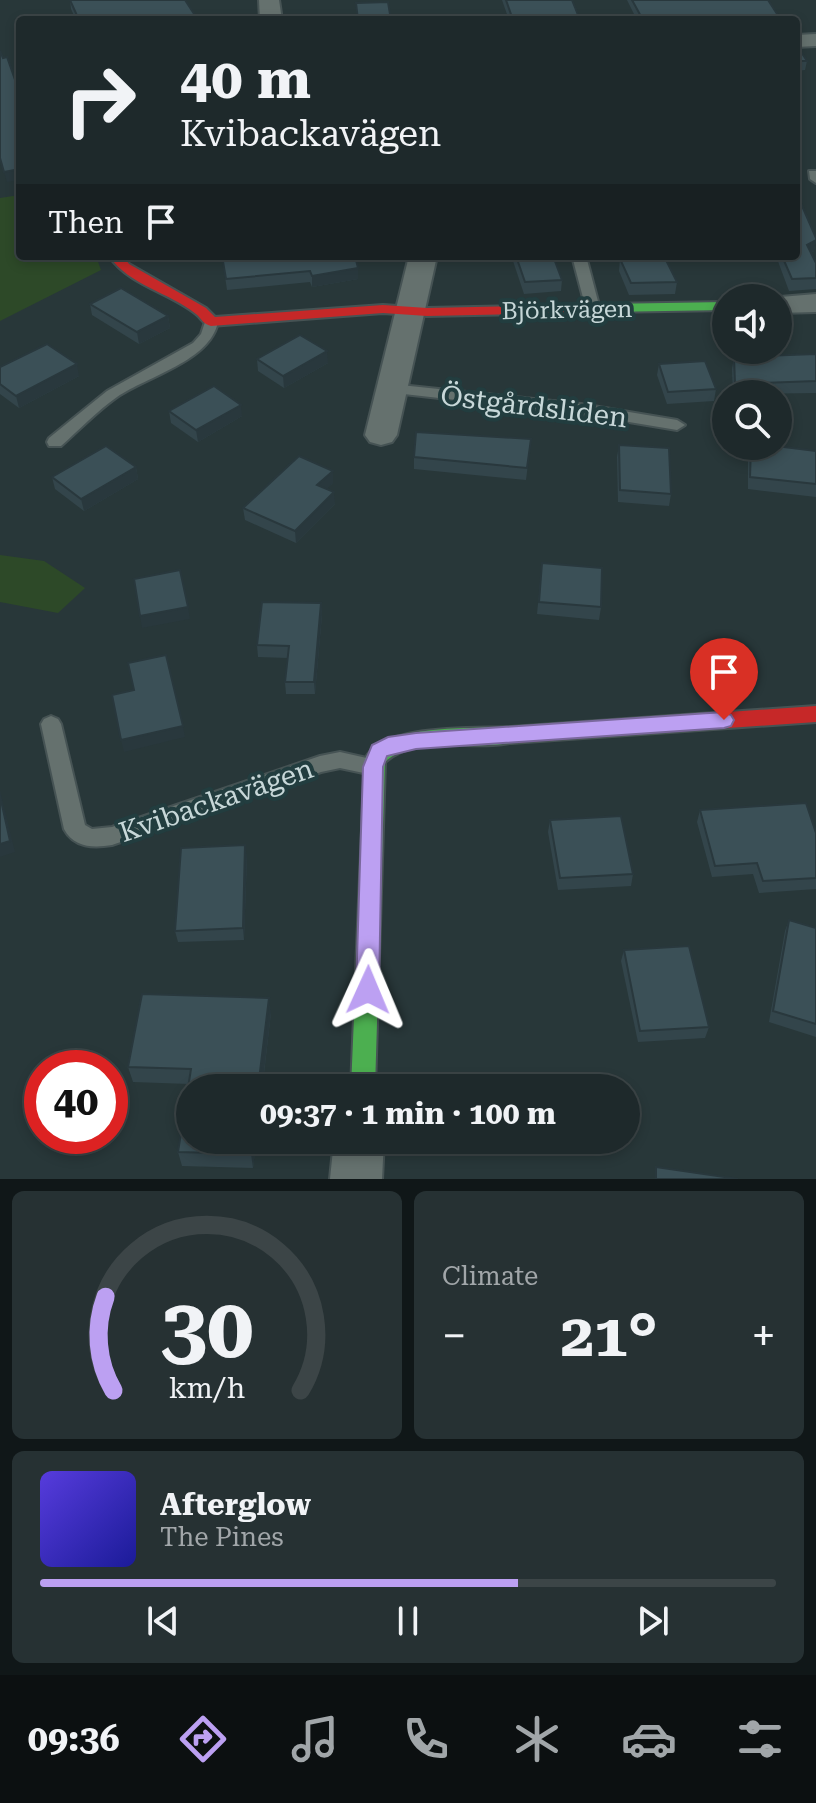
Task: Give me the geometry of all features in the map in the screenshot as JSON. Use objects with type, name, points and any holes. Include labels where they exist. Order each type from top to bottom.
[{"type":"street","points":[[119,260],[124,267],[201,311],[211,322]]},
{"type":"street","points":[[381,435],[422,260]]},
{"type":"street","points":[[792,304],[816,303]]},
{"type":"street","name":"Björkvägen","points":[[211,322],[300,313],[712,306]]},
{"type":"street","points":[[363,1074],[373,767],[379,751],[388,745],[416,741],[816,714]]},
{"type":"street","points":[[356,1179],[358,1154]]},
{"type":"lane","points":[[580,260],[593,309]]},
{"type":"lane","points":[[55,442],[112,394],[198,346],[208,335],[211,322]]},
{"type":"lane","name":"Östgårdsliden","points":[[391,389],[581,409],[677,425]]},
{"type":"lane","name":"Kvibackavägen","points":[[51,724],[75,829],[82,837],[92,840],[112,836],[320,764],[340,760],[373,767]]},
{"type":"green space","points":[[16,196],[16,260],[97,260],[101,270],[0,321],[0,198]]},
{"type":"green space","points":[[0,555],[44,561],[85,588],[58,613],[0,602]]},
{"type":"building","points":[[70,0],[185,0],[195,16],[77,16]]},
{"type":"building","points":[[506,0],[572,0],[578,16],[512,16]]},
{"type":"building","points":[[632,0],[768,0],[778,16],[641,16]]},
{"type":"building","points":[[388,2],[390,16],[358,16],[356,3]]},
{"type":"building","points":[[0,51],[3,58],[7,57],[16,83],[16,170],[4,172],[0,158]]},
{"type":"building","points":[[800,201],[816,238],[807,245],[816,263],[816,278],[792,279],[784,260],[800,260]]},
{"type":"building","points":[[223,260],[356,260],[358,268],[312,276],[310,271],[226,279]]},
{"type":"building","points":[[517,260],[554,260],[562,280],[525,282]]},
{"type":"building","points":[[620,260],[666,260],[677,282],[631,283]]},
{"type":"building","points":[[121,288],[168,316],[137,332],[90,304]]},
{"type":"building","points":[[300,335],[327,351],[283,376],[257,359]]},
{"type":"building","points":[[47,344],[77,364],[16,396],[0,384],[0,367]]},
{"type":"building","points":[[816,354],[816,381],[735,380],[734,364],[792,364],[792,355]]},
{"type":"building","points":[[705,361],[712,380],[712,389],[668,392],[659,364]]},
{"type":"building","points":[[214,386],[241,405],[196,430],[169,411]]},
{"type":"building","points":[[416,432],[531,439],[527,468],[414,457]]},
{"type":"building","points":[[619,445],[669,448],[671,494],[620,490]]},
{"type":"building","points":[[106,446],[136,467],[81,499],[52,477]]},
{"type":"building","points":[[792,448],[816,451],[816,484],[750,477],[751,460],[792,460]]},
{"type":"building","points":[[299,456],[333,471],[317,485],[334,492],[295,531],[243,508]]},
{"type":"building","points":[[542,563],[602,568],[601,607],[539,602]]},
{"type":"building","points":[[180,570],[188,607],[140,616],[134,579]]},
{"type":"building","points":[[262,602],[321,603],[314,682],[285,682],[289,646],[257,645]]},
{"type":"building","points":[[166,655],[183,726],[121,740],[112,695],[134,690],[128,663]]},
{"type":"building","points":[[0,796],[10,841],[0,844]]},
{"type":"building","points":[[806,803],[816,833],[816,878],[763,881],[757,863],[715,866],[700,810]]},
{"type":"building","points":[[621,816],[633,874],[560,878],[550,820]]},
{"type":"building","points":[[245,845],[243,928],[175,931],[181,848]]},
{"type":"building","points":[[789,920],[816,928],[816,1024],[773,1011]]},
{"type":"building","points":[[689,946],[709,1027],[640,1031],[624,950]]},
{"type":"building","points":[[142,994],[269,998],[260,1074],[190,1074],[191,1069],[128,1067]]},
{"type":"building","points":[[656,1167],[738,1179],[656,1179]]},
{"type":"traffic: fast","points":[[605,308],[712,306]]},
{"type":"traffic: fast","points":[[364,1074],[375,759],[384,751],[417,741],[511,735]]},
{"type":"traffic: jam","points":[[119,260],[124,267],[201,311],[211,322],[383,309],[427,312],[605,308]]},
{"type":"traffic: jam","points":[[511,735],[816,714]]},
{"type":"route","points":[[368,990],[373,767],[379,751],[388,745],[416,741],[724,720]]}]
